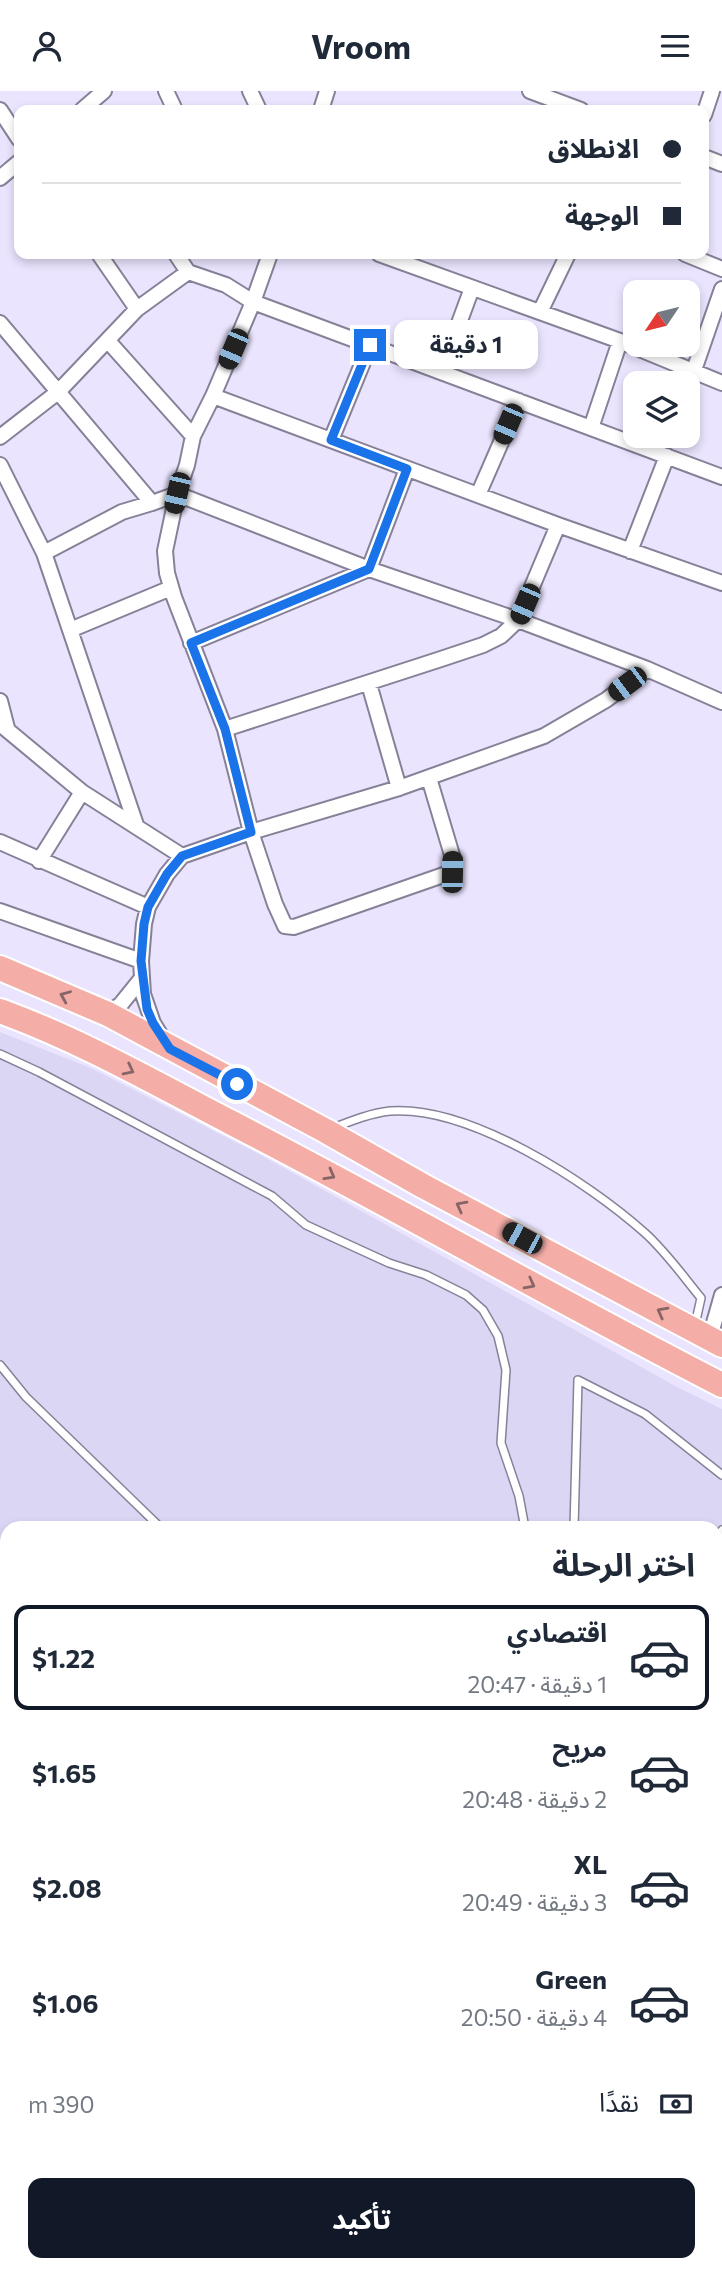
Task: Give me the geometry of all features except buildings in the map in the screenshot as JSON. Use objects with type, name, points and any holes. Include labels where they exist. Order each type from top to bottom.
[{"type":"highway","points":[[0,968],[108,1014],[435,1192],[713,1334]]},
{"type":"highway","points":[[0,1011],[131,1071],[722,1385]]},
{"type":"street","points":[[88,105],[104,91]]},
{"type":"street","points":[[530,91],[543,99],[564,105]]},
{"type":"street","points":[[0,110],[14,131]]},
{"type":"street","points":[[0,178],[14,166]]},
{"type":"street","points":[[102,259],[137,309]]},
{"type":"street","points":[[179,259],[188,272],[226,285],[254,302],[722,477]]},
{"type":"street","points":[[266,259],[254,302],[193,436],[165,551],[171,588],[225,729],[251,832],[285,926],[294,927],[452,872],[452,855],[429,778]]},
{"type":"street","points":[[393,259],[620,341],[688,371]]},
{"type":"street","points":[[540,312],[566,259]]},
{"type":"street","points":[[697,259],[722,269]]},
{"type":"street","points":[[0,437],[58,393],[137,309],[188,272]]},
{"type":"street","points":[[441,372],[472,288]]},
{"type":"street","points":[[694,371],[722,289]]},
{"type":"street","points":[[0,323],[152,503]]},
{"type":"street","points":[[108,341],[193,436]]},
{"type":"street","points":[[591,428],[620,341]]},
{"type":"street","points":[[331,440],[370,345]]},
{"type":"street","points":[[700,375],[722,383]]},
{"type":"street","points":[[213,396],[558,525],[722,583]]},
{"type":"street","points":[[478,495],[519,401]]},
{"type":"street","points":[[630,551],[667,456]]},
{"type":"street","points":[[0,465],[44,553],[136,825]]},
{"type":"street","points":[[191,643],[369,569],[407,469]]},
{"type":"street","points":[[44,553],[122,512],[177,493],[369,569],[518,620],[647,669],[722,702]]},
{"type":"street","points":[[225,729],[369,684],[483,645],[501,636],[518,620],[558,525]]},
{"type":"street","points":[[70,630],[171,588]]},
{"type":"street","points":[[170,1049],[150,1016],[144,994],[141,961],[148,907],[167,874],[182,856],[251,832],[399,788],[544,736],[606,700],[647,669]]},
{"type":"street","points":[[369,684],[399,788]]},
{"type":"street","points":[[0,701],[3,726],[82,792],[182,856]]},
{"type":"street","points":[[40,861],[82,792]]},
{"type":"street","points":[[0,842],[148,907]]},
{"type":"street","points":[[0,911],[141,961]]},
{"type":"street","points":[[108,1014],[121,1004],[142,978]]},
{"type":"street","points":[[713,1334],[722,1295]]},
{"type":"lane","points":[[0,1053],[272,1196],[306,1225],[466,1295],[483,1310],[498,1336],[506,1370],[501,1443],[519,1496],[524,1521]]},
{"type":"lane","points":[[326,1131],[352,1120],[389,1111],[429,1114],[513,1144],[606,1201],[657,1245],[701,1298],[713,1334]]},
{"type":"lane","points":[[0,1365],[26,1397],[154,1521]]},
{"type":"lane","points":[[574,1521],[578,1380],[645,1413],[722,1475]]},
{"type":"shaded area","points":[[0,1032],[93,1069],[259,1154],[679,1388],[722,1409],[722,1521],[0,1521]]},
{"type":"route","points":[[237,1084],[170,1049],[153,1023],[144,994],[141,961],[144,924],[148,907],[167,874],[182,856],[251,832],[225,729],[191,643],[369,569],[407,469],[331,440],[370,345]]}]
